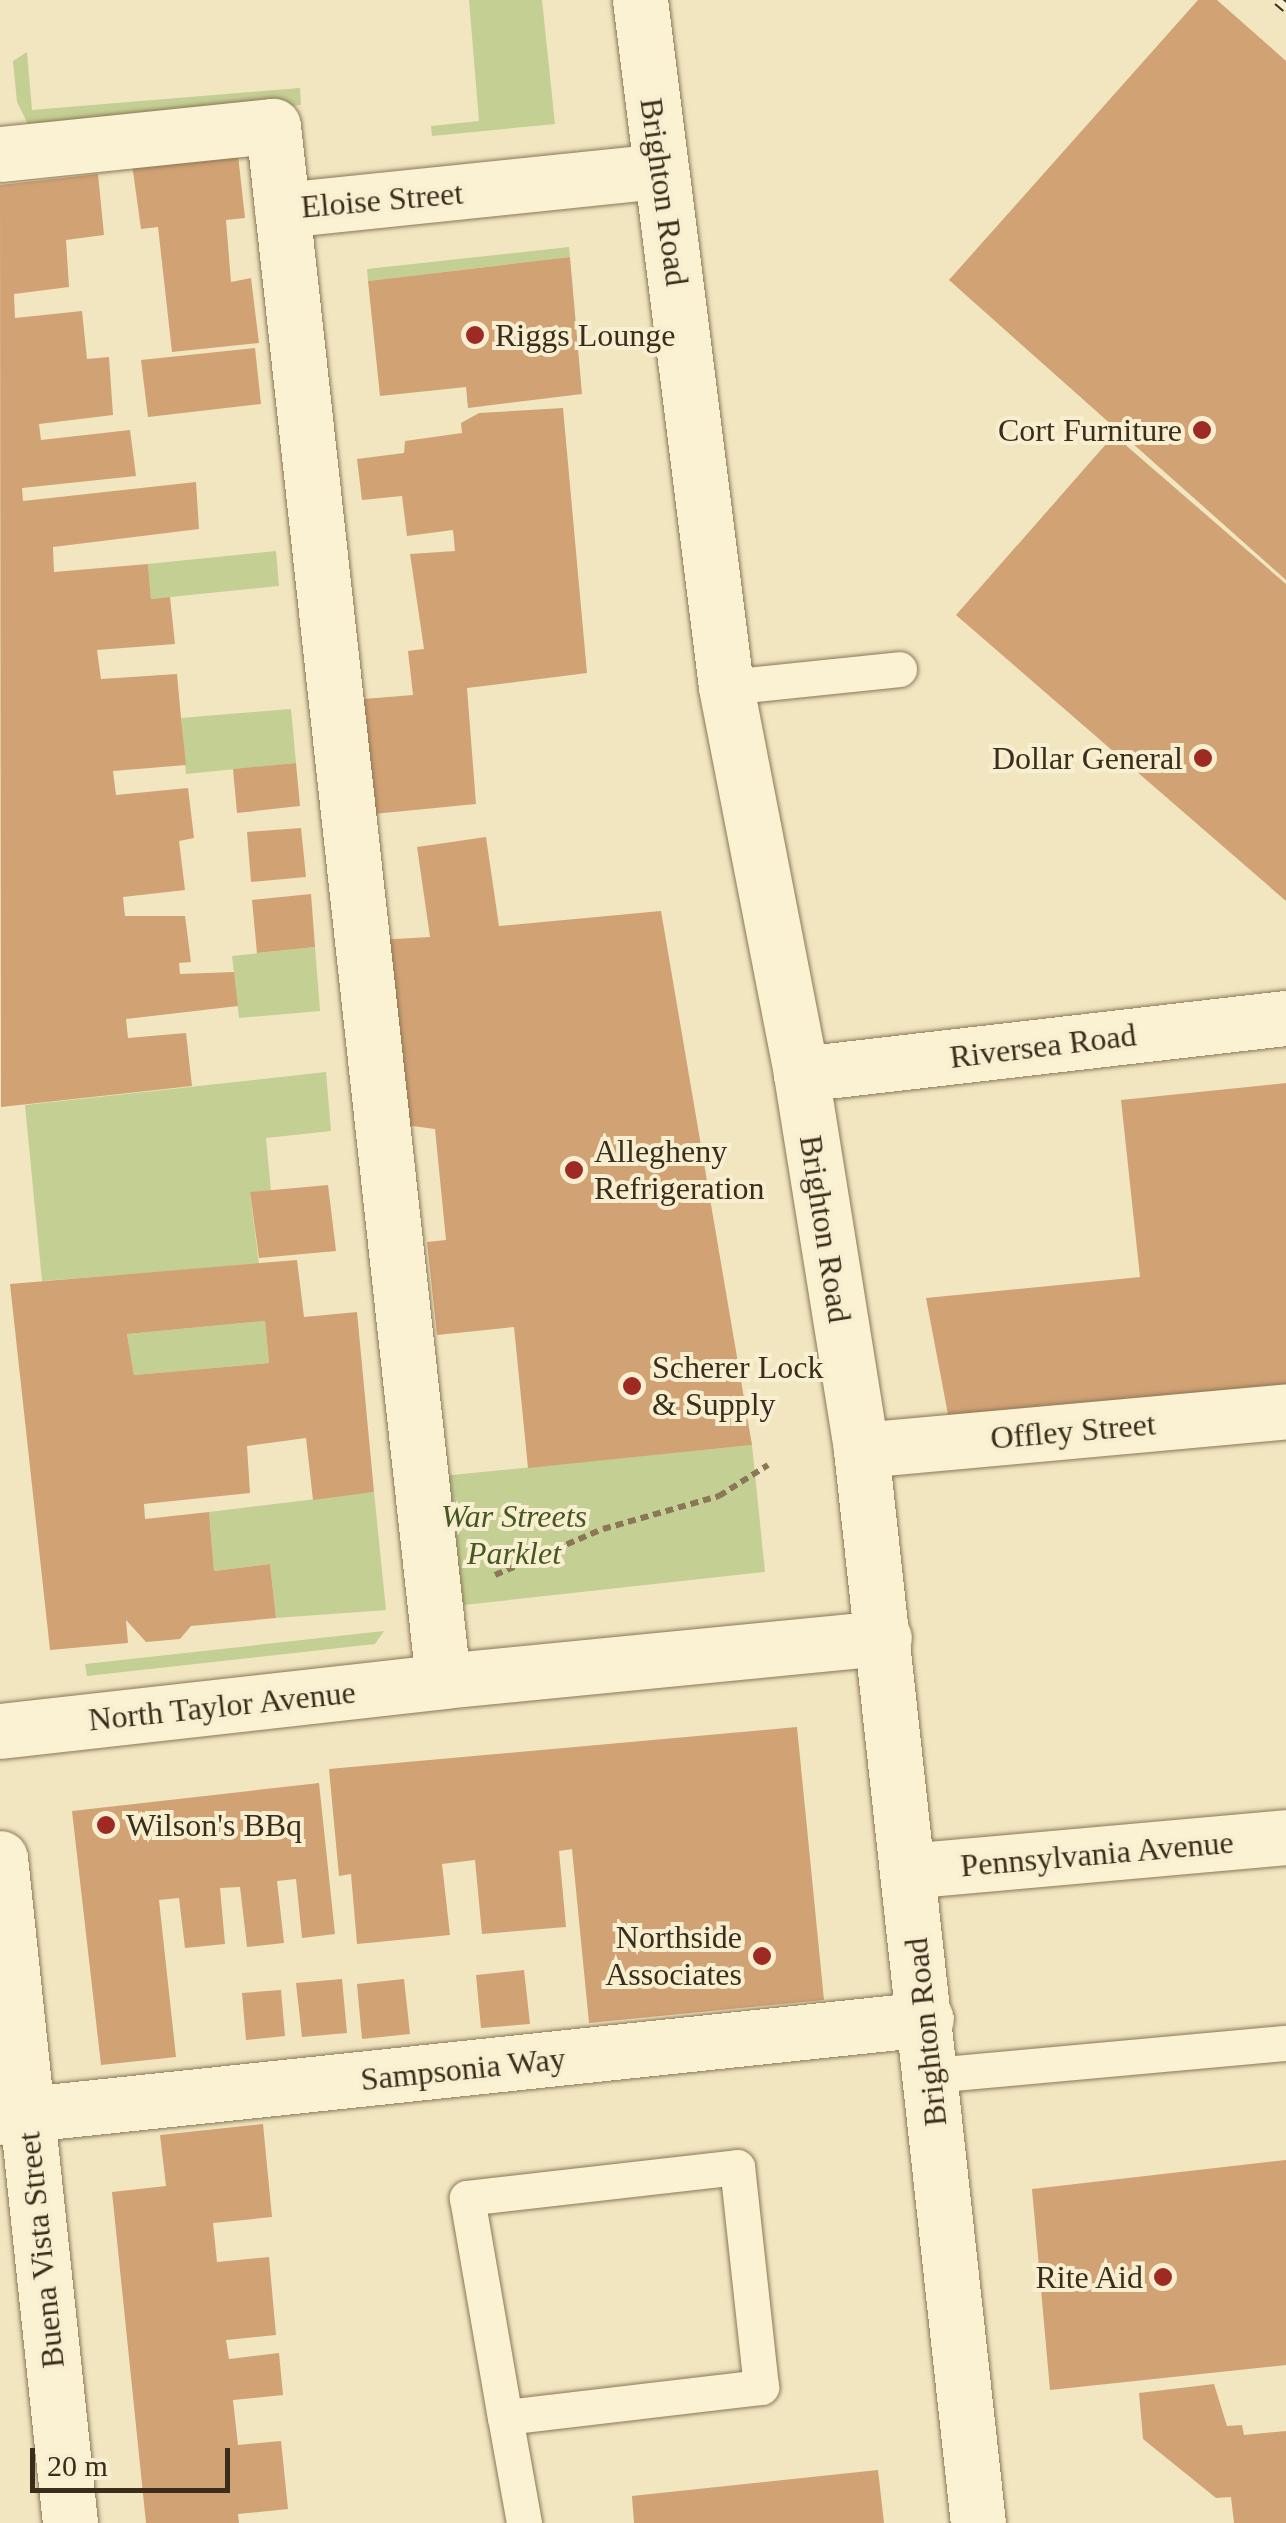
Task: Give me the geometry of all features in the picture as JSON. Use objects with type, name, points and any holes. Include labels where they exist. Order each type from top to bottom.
[{"type":"street","name":"Brighton Road","points":[[640,0],[726,687],[801,1074],[860,1450],[926,2019],[978,2523]]},
{"type":"street","name":"Eloise Street","points":[[0,154],[273,126],[282,210],[661,171]]},
{"type":"street","points":[[282,210],[444,1682]]},
{"type":"street","name":"Riversea Road","points":[[801,1074],[1286,1018]]},
{"type":"street","name":"Offley Street","points":[[860,1450],[1286,1411]]},
{"type":"street","name":"North Taylor Avenue","points":[[0,1731],[884,1638]]},
{"type":"street","name":"Pennsylvania Avenue","points":[[908,1871],[1286,1837]]},
{"type":"street","name":"Buena Vista Street","points":[[0,1858],[14,2116],[70,2523]]},
{"type":"street","name":"Sampsonia Way","points":[[14,2116],[926,2019]]},
{"type":"lane","points":[[726,687],[898,669]]},
{"type":"lane","points":[[932,2074],[1286,2043]]},
{"type":"lane","points":[[505,2417],[760,2387],[737,2167],[466,2198],[505,2417],[524,2523]]},
{"type":"path","points":[[488,1580],[603,1529],[719,1496],[768,1465]]},
{"type":"green space","points":[[469,0],[542,0],[555,124],[432,136],[431,126],[479,121]]},
{"type":"green space","points":[[27,52],[32,110],[300,88],[301,105],[28,124],[17,102],[13,61]]},
{"type":"green space","points":[[569,247],[570,257],[368,281],[367,269]]},
{"type":"green space","points":[[276,551],[279,586],[151,599],[148,564]]},
{"type":"green space","points":[[291,709],[296,763],[186,774],[181,718]]},
{"type":"green space","points":[[315,947],[320,1011],[239,1018],[232,956]]},
{"type":"green space","points":[[326,1072],[331,1131],[266,1138],[271,1191],[250,1193],[259,1264],[42,1281],[25,1105]]},
{"type":"green space","points":[[265,1321],[269,1363],[134,1375],[127,1334]]},
{"type":"green space","name":"War Streets Parklet","points":[[752,1445],[765,1572],[445,1607],[432,1477]]},
{"type":"green space","points":[[374,1492],[386,1610],[276,1618],[270,1564],[214,1571],[209,1512]]},
{"type":"green space","points":[[384,1631],[375,1644],[87,1676],[85,1664]]},
{"type":"building","name":"Cort Furniture","points":[[1198,0],[1217,0],[1286,61],[1286,580],[949,280]]},
{"type":"building","points":[[238,155],[245,218],[226,220],[231,282],[251,278],[259,343],[172,352],[158,227],[141,229],[132,164]]},
{"type":"building","points":[[98,174],[104,235],[66,240],[69,287],[14,294],[15,318],[82,311],[87,359],[109,357],[113,415],[39,424],[41,440],[130,430],[136,476],[22,488],[23,501],[196,482],[199,529],[53,547],[54,572],[148,564],[151,599],[170,597],[175,644],[97,650],[101,679],[177,674],[186,765],[113,771],[116,795],[188,788],[194,838],[179,841],[185,890],[123,897],[125,916],[185,916],[191,962],[179,963],[180,974],[234,972],[238,1006],[126,1019],[128,1038],[186,1033],[192,1086],[1,1107],[0,185]]},
{"type":"building","name":"Riggs Lounge","points":[[570,257],[582,394],[468,408],[466,387],[380,396],[368,281]]},
{"type":"building","points":[[255,348],[261,404],[148,417],[141,360]]},
{"type":"building","points":[[563,408],[587,673],[467,688],[476,804],[363,815],[351,700],[413,695],[408,651],[424,649],[410,554],[455,551],[453,530],[407,536],[402,496],[362,500],[357,459],[404,453],[405,441],[462,433],[461,423],[479,413]]},
{"type":"building","name":"Dollar General","points":[[1114,435],[1286,584],[1286,901],[956,615]]},
{"type":"building","points":[[296,763],[300,806],[237,813],[233,769]]},
{"type":"building","points":[[301,828],[306,877],[251,882],[247,832]]},
{"type":"building","points":[[486,837],[499,926],[661,911],[752,1445],[528,1468],[514,1327],[437,1335],[427,1242],[446,1240],[435,1129],[397,1124],[377,940],[430,937],[417,847]]},
{"type":"building","points":[[311,894],[315,947],[257,953],[252,900]]},
{"type":"building","points":[[1286,1083],[1286,1390],[950,1425],[926,1298],[1140,1277],[1121,1100]]},
{"type":"building","points":[[328,1185],[336,1251],[259,1258],[250,1192]]},
{"type":"building","points":[[297,1260],[304,1317],[357,1312],[374,1492],[313,1500],[306,1438],[247,1446],[250,1493],[144,1504],[145,1519],[209,1512],[214,1571],[270,1564],[276,1618],[191,1626],[180,1639],[146,1642],[126,1620],[128,1643],[50,1650],[10,1284]],"holes":[[[265,1321],[269,1363],[134,1375],[127,1334]]]},
{"type":"building","points":[[797,1727],[824,2000],[589,2023],[572,1849],[559,1851],[566,1927],[482,1934],[475,1860],[442,1864],[450,1935],[357,1944],[351,1874],[339,1876],[329,1769]]},
{"type":"building","points":[[319,1783],[335,1934],[302,1938],[296,1879],[277,1881],[284,1943],[247,1947],[240,1887],[220,1888],[225,1944],[185,1948],[179,1898],[159,1900],[176,2057],[101,2065],[72,1811]]},
{"type":"building","points":[[524,1970],[530,2024],[481,2028],[476,1975]]},
{"type":"building","points":[[342,1979],[347,2033],[302,2037],[296,1983]]},
{"type":"building","points":[[404,1979],[410,2034],[362,2039],[357,1984]]},
{"type":"building","points":[[281,1990],[285,2036],[246,2040],[242,1993]]},
{"type":"building","points":[[263,2124],[272,2217],[213,2223],[217,2262],[269,2257],[276,2335],[226,2340],[229,2359],[279,2353],[283,2395],[233,2400],[238,2445],[281,2441],[288,2509],[238,2514],[239,2523],[146,2523],[112,2192],[166,2186],[160,2135]]},
{"type":"building","name":"Rite Aid","points":[[1286,2160],[1286,2365],[1050,2390],[1032,2189]]},
{"type":"building","points":[[1214,2384],[1227,2426],[1242,2425],[1244,2435],[1286,2431],[1286,2523],[1234,2523],[1231,2497],[1216,2498],[1143,2439],[1139,2393]]},
{"type":"building","points":[[878,2470],[884,2523],[634,2523],[632,2496]]},
{"type":"railway","points":[[1278,0],[1286,7]]},
{"type":"place","name":"Riggs Lounge","points":[[475,335]]},
{"type":"place","name":"Cort Furniture","points":[[1202,430]]},
{"type":"place","name":"Dollar General","points":[[1203,758]]},
{"type":"place","name":"Allegheny Refrigeration","points":[[574,1170]]},
{"type":"place","name":"Scherer Lock & Supply","points":[[632,1386]]},
{"type":"place","name":"Wilson's BBq","points":[[106,1825]]},
{"type":"place","name":"Northside Associates","points":[[762,1956]]},
{"type":"place","name":"Rite Aid","points":[[1163,2277]]}]
